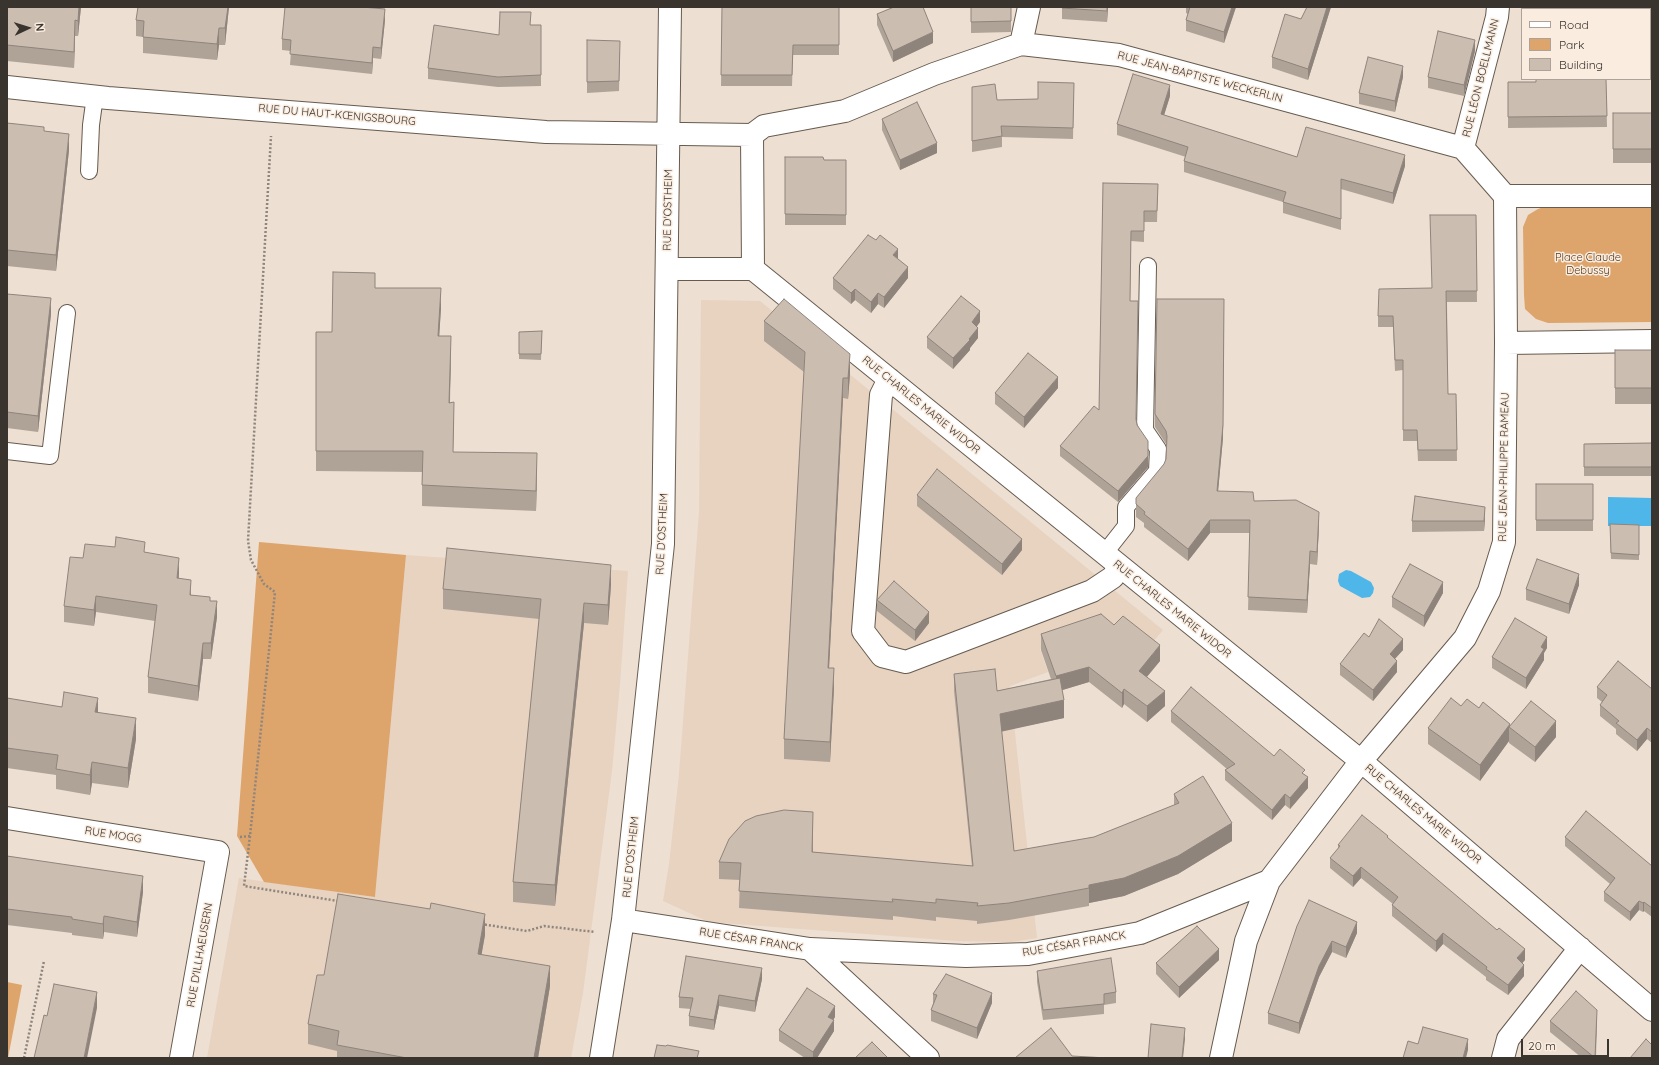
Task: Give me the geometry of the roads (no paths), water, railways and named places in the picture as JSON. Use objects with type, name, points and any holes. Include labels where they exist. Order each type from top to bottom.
[{"type":"street","name":"RUE D'OSTHEIM","points":[[601,1058],[622,927],[664,544],[670,7]]},
{"type":"street","points":[[1021,44],[1029,7]]},
{"type":"street","name":"RUE LÉON BOELLMANN","points":[[1463,148],[1497,17],[1498,7]]},
{"type":"street","name":"RUE JEAN-BAPTISTE WECKERLIN","points":[[752,135],[764,126],[845,111],[934,74],[1021,44],[1119,55],[1463,148]]},
{"type":"street","name":"RUE DU HAUT-KŒNIGSBOURG","points":[[7,87],[95,96],[546,132],[668,134]]},
{"type":"street","points":[[667,270],[753,269],[752,135],[668,134]]},
{"type":"street","points":[[1463,148],[1504,196],[1506,343],[1652,341]]},
{"type":"street","points":[[1504,196],[1652,196]]},
{"type":"street","name":"RUE CHARLES MARIE WIDOR","points":[[753,269],[1361,761],[1652,1010]]},
{"type":"street","name":"RUE JEAN-PHILIPPE RAMEAU","points":[[1361,761],[1465,638],[1489,591],[1504,542],[1506,343]]},
{"type":"street","points":[[889,379],[881,395],[863,631],[882,656],[906,662],[1092,591],[1113,577],[1112,560]]},
{"type":"street","points":[[1221,1058],[1246,941],[1269,881],[1361,761]]},
{"type":"street","name":"RUE MOGG","points":[[7,818],[218,852]]},
{"type":"street","name":"RUE D'ILLHAEUSERN","points":[[181,1058],[218,852]]},
{"type":"street","name":"RUE CÉSAR FRANCK","points":[[622,927],[810,949],[966,956],[1028,954],[1140,933],[1269,881]]},
{"type":"street","points":[[1503,1058],[1508,1039],[1580,948]]},
{"type":"street","points":[[810,949],[928,1058]]},
{"type":"lane","points":[[89,171],[91,125],[95,96]]},
{"type":"lane","points":[[1112,560],[1126,526],[1126,506],[1157,471],[1158,449],[1145,430],[1148,266]]},
{"type":"lane","points":[[7,451],[50,456],[67,313]]},
{"type":"water","points":[[1608,497],[1652,498],[1652,526],[1608,526]]},
{"type":"water","points":[[1346,570],[1351,571],[1371,582],[1374,588],[1370,597],[1362,598],[1340,586],[1338,581],[1339,574]]},
{"type":"park label","name":"Place Claude Debussy","points":[[1588,264]]}]
